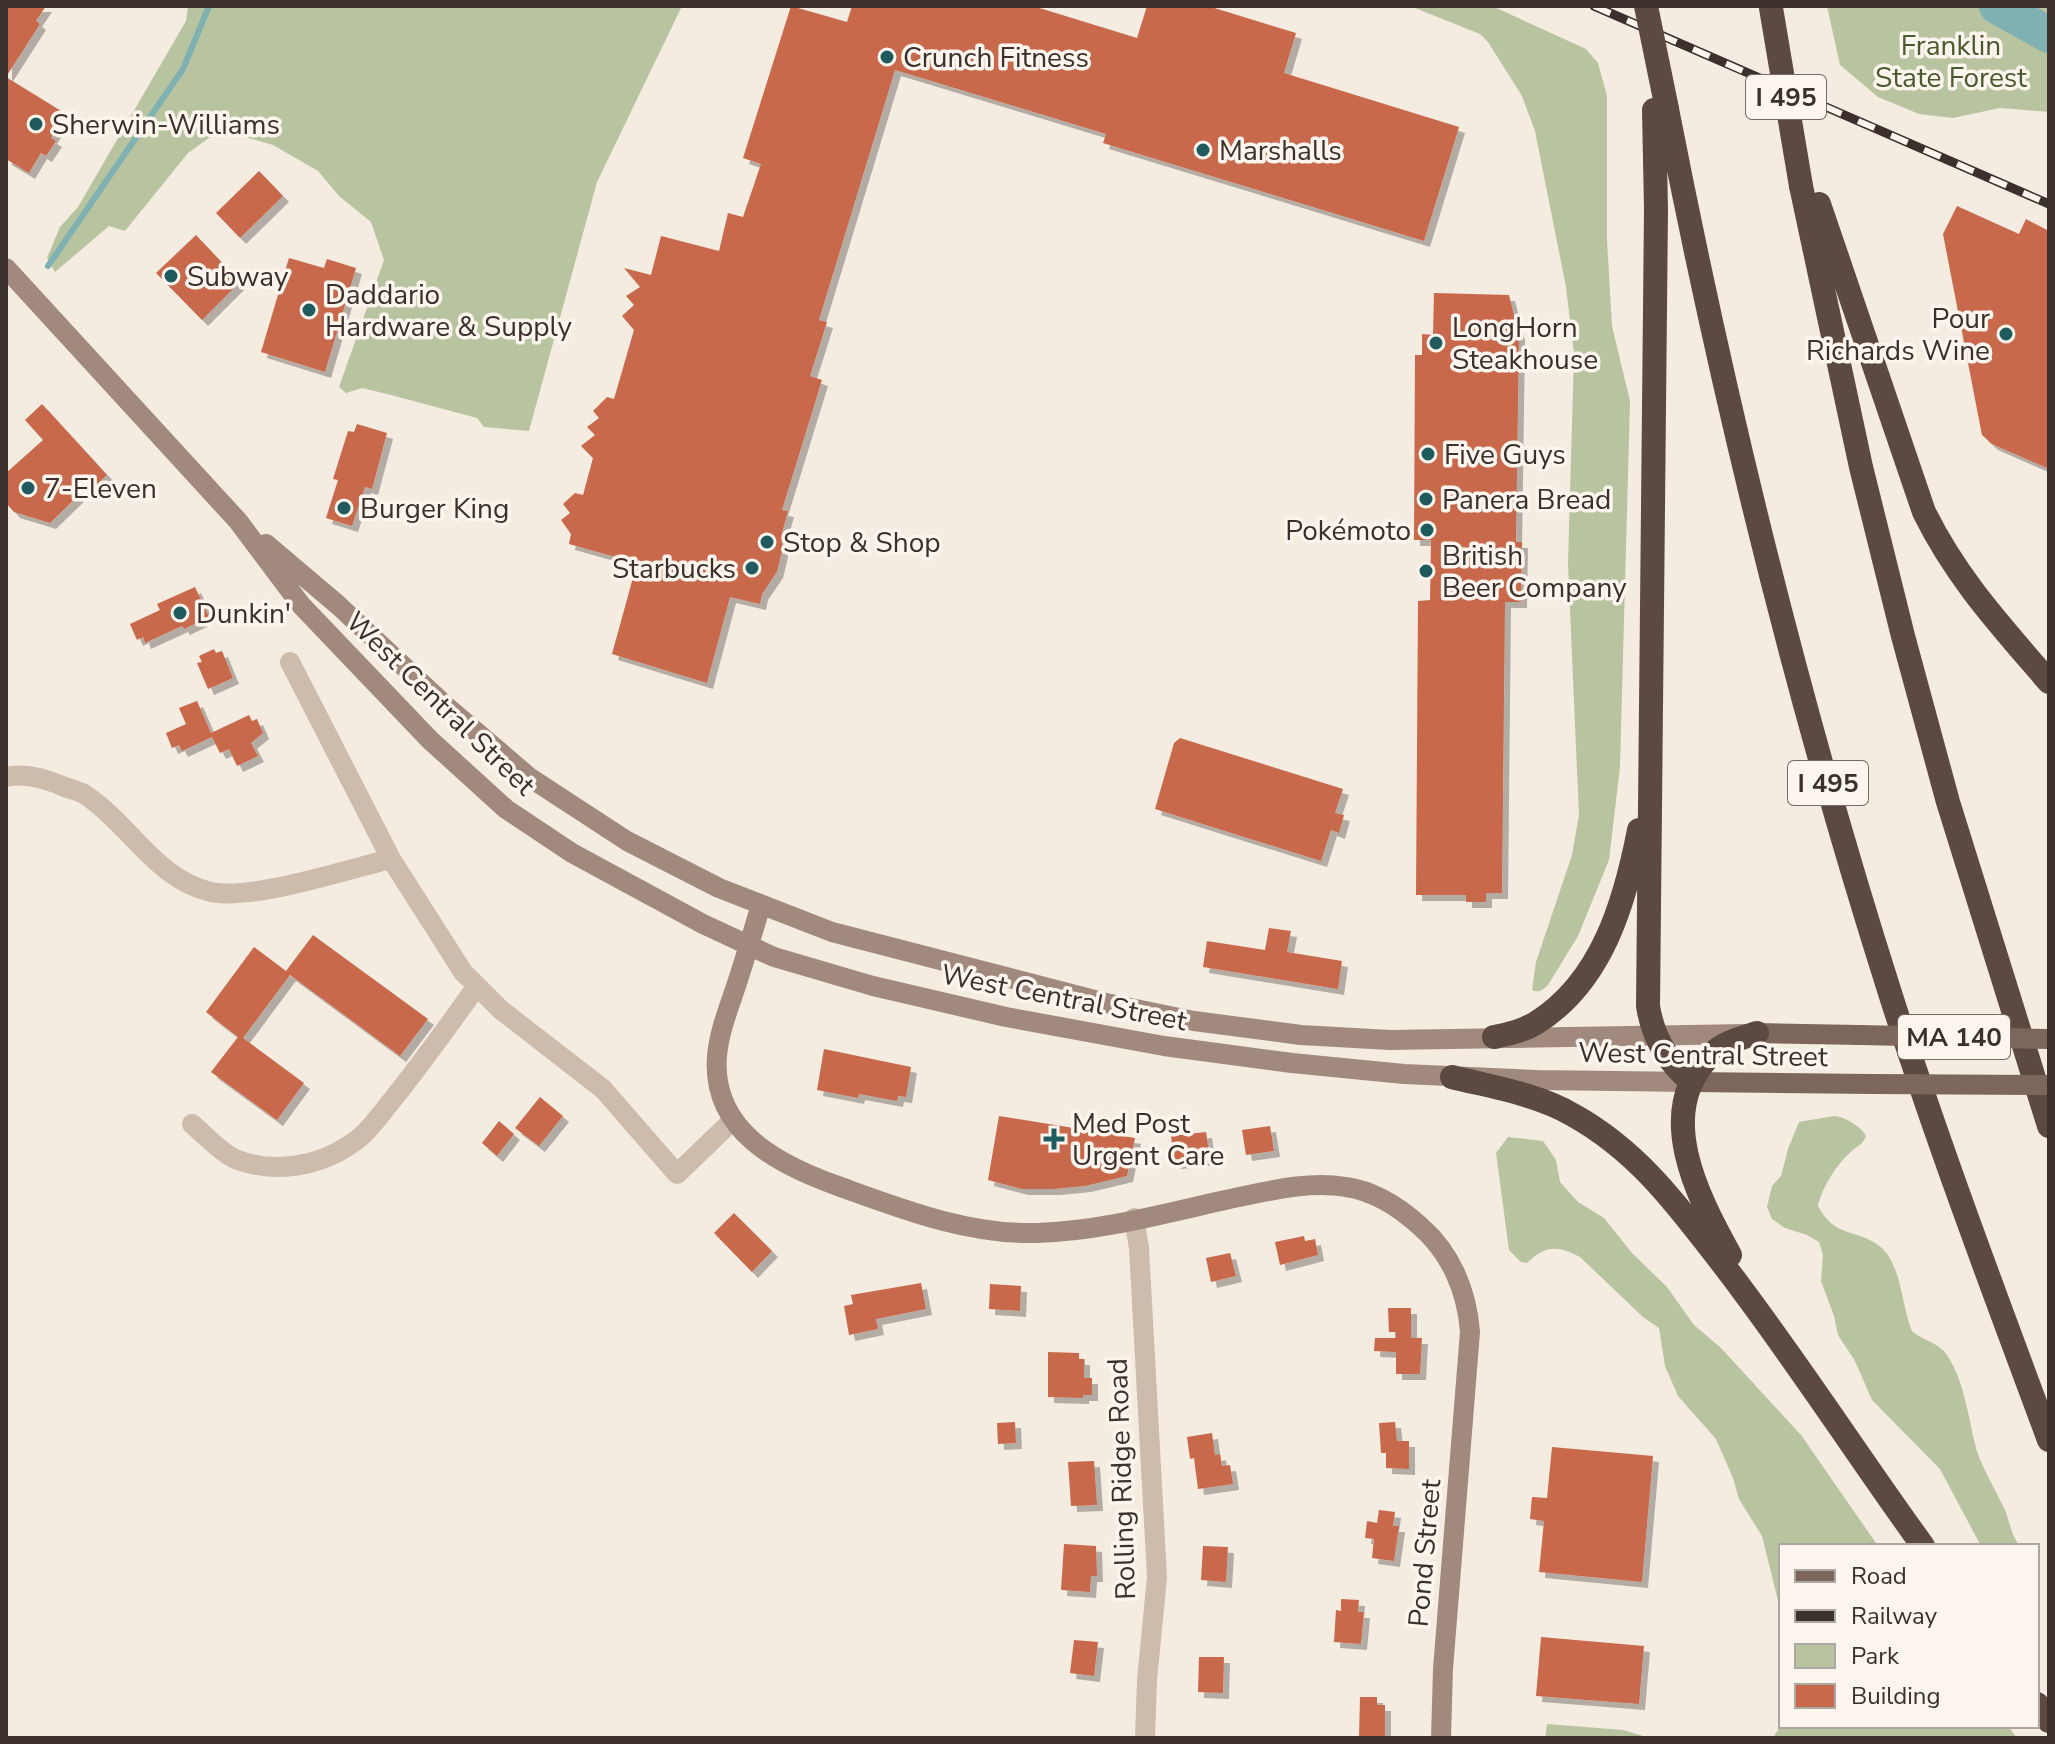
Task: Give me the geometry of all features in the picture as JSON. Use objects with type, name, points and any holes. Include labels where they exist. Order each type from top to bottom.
[{"type":"highway","name":"I 495","points":[[1645,6],[1661,110],[1760,526],[1846,846],[1924,1096],[2049,1440]]},
{"type":"highway","name":"I 495","points":[[1771,7],[1861,467],[1948,802],[2049,1126]]},
{"type":"highway","points":[[1661,110],[1656,209],[1648,1006],[1655,1035],[1667,1058],[1692,1082]]},
{"type":"highway","points":[[1807,185],[1924,512],[1964,582],[2049,682]]},
{"type":"highway","points":[[1494,1037],[1533,1025],[1557,1008],[1585,977],[1600,952],[1613,926],[1627,880],[1650,764]]},
{"type":"highway","points":[[1757,1033],[1713,1052],[1692,1082],[1682,1109],[1684,1142],[1693,1177],[1707,1210],[1768,1322]]},
{"type":"highway","points":[[1452,1077],[1522,1094],[1556,1106],[1616,1141],[1663,1186],[1768,1322],[1922,1544]]},
{"type":"main road","name":"West Central Street","points":[[6,268],[238,521],[301,605],[430,740],[506,809],[611,875],[774,957],[873,986],[1057,1027],[1164,1046],[1292,1063],[1452,1077],[2049,1085]]},
{"type":"main road","name":"West Central Street","points":[[238,521],[338,605],[446,706],[529,777],[627,841],[719,888],[837,934],[1106,1003],[1194,1021],[1349,1038],[1757,1033],[2049,1039]]},
{"type":"main road","points":[[733,1120],[722,1095],[717,1054],[724,1021],[761,905]]},
{"type":"main road","name":"Pond Street","points":[[733,1120],[761,1149],[803,1173],[970,1228],[1012,1233],[1054,1232],[1290,1187],[1334,1186],[1372,1195],[1419,1224],[1451,1264],[1469,1314],[1468,1373],[1445,1632],[1441,1738]]},
{"type":"street","points":[[290,662],[391,859],[450,954],[477,986],[501,1010],[603,1089],[677,1174],[733,1120]]},
{"type":"street","points":[[6,777],[49,779],[84,793],[159,865],[192,886],[213,892],[270,888],[391,859]]},
{"type":"street","points":[[192,1124],[232,1158],[263,1167],[278,1168],[314,1162],[351,1145],[423,1062],[477,986]]},
{"type":"street","name":"Rolling Ridge Road","points":[[1134,1218],[1139,1248],[1157,1577],[1145,1738]]},
{"type":"green space","points":[[188,6],[682,6],[597,182],[529,431],[484,427],[477,418],[362,388],[346,393],[339,387],[384,260],[371,222],[339,196],[318,171],[273,145],[245,137],[213,135],[188,153],[125,231],[109,226],[55,272],[47,258],[60,227],[78,207],[186,21]]},
{"type":"green space","points":[[1410,6],[1492,6],[1586,49],[1598,63],[1607,96],[1607,240],[1612,326],[1630,401],[1620,767],[1609,860],[1578,936],[1548,985],[1539,991],[1532,990],[1536,962],[1572,855],[1579,815],[1568,564],[1574,354],[1566,287],[1535,131],[1522,96],[1480,34]]},
{"type":"green space","name":"Franklin State Forest","points":[[1827,6],[2049,6],[2049,112],[2000,108],[1953,118],[1919,114],[1878,97],[1840,65]]},
{"type":"green space","points":[[1834,1116],[1852,1123],[1866,1136],[1836,1168],[1818,1206],[1831,1223],[1878,1245],[1892,1262],[1912,1331],[1939,1347],[1958,1376],[1977,1451],[2019,1544],[1980,1544],[1940,1469],[1872,1400],[1855,1361],[1838,1335],[1821,1281],[1823,1255],[1819,1242],[1772,1219],[1767,1207],[1772,1186],[1781,1176],[1799,1122]]},
{"type":"green space","points":[[1508,1137],[1543,1141],[1556,1160],[1560,1182],[1578,1202],[1604,1218],[1632,1253],[1667,1287],[1694,1325],[1721,1348],[1801,1435],[1877,1544],[1779,1544],[1779,1605],[1762,1536],[1739,1499],[1716,1439],[1678,1396],[1665,1366],[1659,1328],[1643,1317],[1580,1257],[1565,1250],[1552,1249],[1527,1263],[1521,1262],[1509,1250],[1496,1153]]},
{"type":"green space","points":[[1547,1724],[1623,1730],[1650,1738],[1545,1738]]},
{"type":"green space","points":[[1779,1728],[2010,1728],[2017,1738],[1773,1738]]},
{"type":"building","points":[[6,6],[46,6],[36,21],[40,24],[6,77]]},
{"type":"building","points":[[791,6],[847,22],[852,6],[1033,6],[1137,38],[1147,6],[1208,6],[1296,33],[1284,73],[1459,127],[1424,241],[1103,143],[1106,134],[895,70],[819,320],[827,322],[810,376],[822,380],[782,510],[788,511],[777,572],[762,594],[760,604],[730,597],[707,683],[612,654],[637,563],[569,544],[571,534],[561,520],[570,513],[563,504],[575,493],[583,495],[593,458],[581,446],[595,435],[587,427],[599,418],[593,411],[607,397],[614,399],[634,330],[622,316],[634,305],[626,296],[640,287],[624,268],[651,275],[661,236],[719,251],[728,213],[743,217],[761,164],[743,158]]},
{"type":"building","name":"Sherwin-Williams","points":[[6,77],[66,114],[51,138],[56,141],[46,156],[41,153],[29,173],[6,159]]},
{"type":"building","points":[[259,171],[283,196],[240,238],[216,213]]},
{"type":"building","name":"Pour Richards Wine","points":[[1957,206],[2019,234],[2026,219],[2049,231],[2049,469],[1992,444],[1982,435],[1943,234]]},
{"type":"building","points":[[196,235],[240,282],[202,320],[156,273]]},
{"type":"building","name":"Daddario Hardware & Supply","points":[[289,258],[324,268],[327,259],[356,268],[325,372],[261,352]]},
{"type":"building","points":[[1434,293],[1509,295],[1519,335],[1516,542],[1522,542],[1521,602],[1505,602],[1502,893],[1486,893],[1486,902],[1466,902],[1466,895],[1416,895],[1418,601],[1430,600],[1431,540],[1414,540],[1415,355],[1422,355],[1422,334],[1433,335]]},
{"type":"building","points":[[42,404],[107,475],[90,490],[87,487],[50,523],[14,512],[6,503],[6,473],[43,440],[25,420]]},
{"type":"building","points":[[357,424],[387,433],[372,489],[365,487],[352,526],[326,518],[338,480],[333,479],[348,431],[354,432]]},
{"type":"building","name":"Dunkin'","points":[[195,587],[209,617],[145,643],[143,637],[137,640],[130,624],[160,610],[157,604]]},
{"type":"building","points":[[214,649],[216,653],[222,651],[233,678],[208,689],[197,663],[202,662],[199,656]]},
{"type":"building","points":[[197,701],[211,733],[249,715],[252,721],[257,719],[263,733],[251,743],[258,756],[237,766],[229,749],[220,753],[212,737],[182,751],[179,745],[172,748],[166,733],[186,724],[179,708]]},
{"type":"building","points":[[1180,738],[1343,789],[1335,813],[1344,815],[1339,833],[1331,830],[1321,861],[1155,809],[1174,743]]},
{"type":"building","points":[[1269,928],[1291,931],[1287,952],[1342,961],[1338,989],[1203,967],[1207,941],[1265,950]]},
{"type":"building","points":[[313,935],[428,1019],[400,1056],[290,975],[243,1038],[304,1083],[277,1120],[211,1072],[238,1037],[206,1012],[254,947],[286,971]]},
{"type":"building","points":[[824,1049],[911,1067],[906,1097],[898,1096],[897,1101],[859,1094],[858,1098],[817,1090]]},
{"type":"building","points":[[540,1097],[563,1116],[539,1146],[515,1128]]},
{"type":"building","points":[[999,1116],[1135,1138],[1127,1176],[1085,1186],[1054,1189],[1022,1189],[988,1180]]},
{"type":"building","points":[[499,1121],[514,1134],[497,1156],[482,1143]]},
{"type":"building","points":[[1270,1126],[1274,1151],[1246,1155],[1242,1130]]},
{"type":"building","points":[[1206,1132],[1210,1159],[1175,1163],[1171,1136]]},
{"type":"building","points":[[734,1213],[772,1251],[752,1272],[714,1233]]},
{"type":"building","points":[[1304,1236],[1305,1241],[1315,1239],[1318,1255],[1280,1265],[1275,1242]]},
{"type":"building","points":[[1230,1253],[1236,1276],[1211,1282],[1206,1258]]},
{"type":"building","points":[[921,1283],[926,1309],[876,1319],[878,1329],[849,1335],[844,1306],[853,1304],[851,1295]]},
{"type":"building","points":[[990,1284],[1021,1286],[1020,1311],[989,1309]]},
{"type":"building","points":[[1388,1308],[1411,1308],[1411,1338],[1422,1338],[1420,1374],[1396,1374],[1396,1352],[1374,1351],[1375,1338],[1396,1338],[1396,1332],[1389,1332]]},
{"type":"building","points":[[1048,1352],[1079,1353],[1079,1359],[1084,1359],[1084,1378],[1092,1378],[1092,1395],[1083,1395],[1083,1398],[1048,1397]]},
{"type":"building","points":[[1015,1422],[1016,1443],[998,1444],[997,1423]]},
{"type":"building","points":[[1395,1422],[1397,1441],[1409,1441],[1409,1469],[1386,1468],[1386,1453],[1381,1453],[1379,1423]]},
{"type":"building","points":[[1212,1433],[1215,1455],[1220,1454],[1222,1466],[1230,1465],[1233,1484],[1198,1489],[1194,1458],[1190,1459],[1187,1437]]},
{"type":"building","points":[[1552,1447],[1653,1456],[1642,1582],[1539,1572],[1544,1521],[1530,1519],[1532,1497],[1547,1498]]},
{"type":"building","points":[[1094,1461],[1097,1505],[1071,1506],[1068,1462]]},
{"type":"building","points":[[1379,1510],[1395,1512],[1393,1526],[1399,1526],[1394,1561],[1372,1558],[1374,1539],[1365,1538],[1367,1521],[1377,1523]]},
{"type":"building","points":[[1064,1544],[1096,1546],[1097,1576],[1091,1576],[1090,1592],[1061,1590]]},
{"type":"building","points":[[1203,1546],[1228,1547],[1226,1582],[1201,1580]]},
{"type":"building","points":[[1341,1599],[1359,1600],[1358,1612],[1364,1612],[1361,1644],[1334,1642],[1336,1610],[1341,1611]]},
{"type":"building","points":[[1541,1637],[1644,1646],[1639,1704],[1536,1696]]},
{"type":"building","points":[[1074,1640],[1098,1642],[1094,1676],[1070,1673]]},
{"type":"building","points":[[1199,1657],[1224,1657],[1223,1693],[1198,1692]]},
{"type":"building","points":[[1360,1697],[1377,1697],[1377,1705],[1385,1705],[1385,1738],[1359,1738]]},
{"type":"waterway","points":[[48,266],[183,69],[209,6]]},
{"type":"waterway","points":[[1997,6],[2049,35]]},
{"type":"railway","points":[[1594,6],[2049,204]]},
{"type":"place","name":"Crunch Fitness","points":[[887,57]]},
{"type":"place","name":"Sherwin-Williams","points":[[36,124]]},
{"type":"place","name":"Marshalls","points":[[1203,150]]},
{"type":"place","name":"Subway","points":[[171,276]]},
{"type":"place","name":"Daddario Hardware & Supply","points":[[309,310]]},
{"type":"place","name":"Pour Richards Wine","points":[[2006,334]]},
{"type":"place","name":"LongHorn Steakhouse","points":[[1436,343]]},
{"type":"place","name":"Five Guys","points":[[1428,454]]},
{"type":"place","name":"7-Eleven","points":[[28,488]]},
{"type":"place","name":"Panera Bread","points":[[1426,499]]},
{"type":"place","name":"Burger King","points":[[344,508]]},
{"type":"place","name":"Pokémoto","points":[[1427,530]]},
{"type":"place","name":"Stop & Shop","points":[[767,542]]},
{"type":"place","name":"Starbucks","points":[[752,568]]},
{"type":"place","name":"British Beer Company","points":[[1426,571]]},
{"type":"place","name":"Dunkin'","points":[[180,613]]},
{"type":"place","name":"Med Post Urgent Care","points":[[1054,1139]]}]
